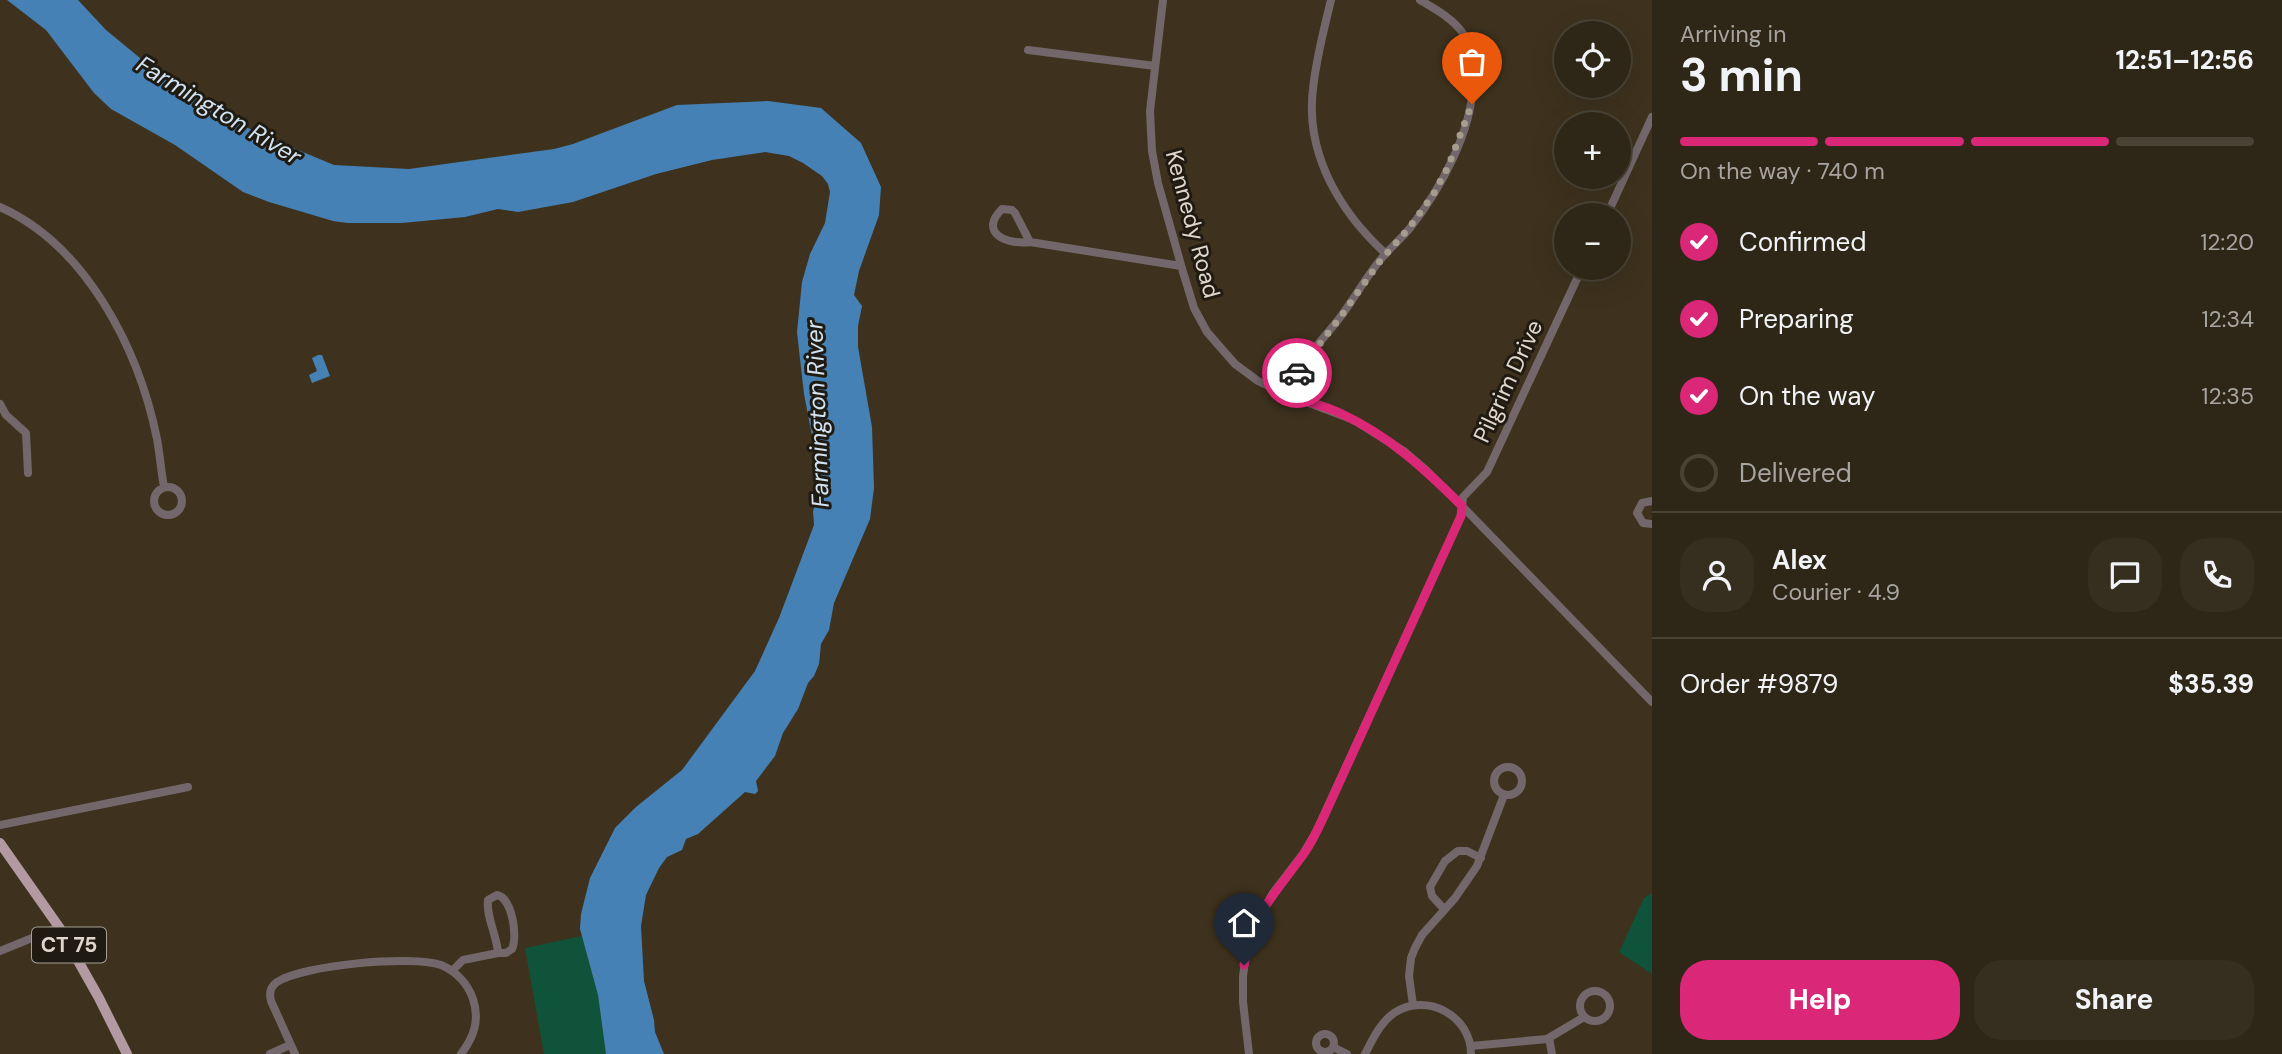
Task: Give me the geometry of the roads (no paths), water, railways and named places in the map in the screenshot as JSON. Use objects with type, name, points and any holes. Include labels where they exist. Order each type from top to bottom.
[{"type":"main road","name":"CT 75","points":[[0,843],[59,927],[127,1054]]},
{"type":"street","name":"Kennedy Road","points":[[1163,0],[1150,111],[1152,151],[1181,267],[1200,319],[1225,354],[1258,381],[1285,394],[1339,412],[1391,442],[1426,470],[1652,702]]},
{"type":"street","points":[[1331,0],[1312,92],[1317,147],[1327,177],[1343,206],[1364,234],[1386,254]]},
{"type":"street","points":[[1285,394],[1308,356],[1433,195],[1448,167],[1472,104],[1474,62],[1466,38],[1451,20],[1420,0]]},
{"type":"street","points":[[1028,50],[1155,66]]},
{"type":"street","points":[[1613,203],[1652,117]]},
{"type":"street","points":[[0,207],[28,221],[53,242],[82,273],[111,315],[144,392],[157,439],[164,487]]},
{"type":"street","points":[[1030,242],[1012,210],[1003,209],[998,212],[994,228],[999,237],[1181,267]]},
{"type":"street","name":"Pilgrim Drive","points":[[1249,1054],[1243,976],[1254,928],[1273,893],[1317,832],[1461,516],[1463,497],[1487,472],[1576,280]]},
{"type":"street","points":[[0,404],[6,415],[26,433],[28,473]]},
{"type":"street","points":[[1652,501],[1642,503],[1637,513],[1643,523],[1652,524]]},
{"type":"street","points":[[0,825],[188,787]]},
{"type":"street","points":[[1413,1005],[1409,976],[1411,958],[1422,934],[1465,884],[1481,858],[1504,795]]},
{"type":"street","points":[[1444,909],[1431,895],[1430,887],[1445,861],[1458,850],[1481,858]]},
{"type":"street","points":[[452,971],[463,960],[506,953],[512,949],[515,935],[506,899],[502,895],[488,900],[498,953]]},
{"type":"street","points":[[0,951],[59,927]]},
{"type":"street","points":[[295,1054],[271,1001],[272,988],[278,982],[311,970],[360,963],[428,963],[452,971],[468,989],[477,1013],[475,1029],[461,1054]]},
{"type":"street","points":[[1365,1054],[1384,1021],[1394,1013],[1413,1005],[1434,1006],[1449,1013],[1466,1032],[1471,1050],[1549,1038],[1584,1017]]},
{"type":"street","points":[[1549,1038],[1552,1054]]},
{"type":"street","points":[[270,1054],[290,1045]]},
{"type":"street","points":[[1333,1047],[1347,1054]]},
{"type":"water","name":"Farmington River","points":[[7,0],[78,0],[106,30],[146,63],[221,114],[262,135],[334,165],[409,169],[554,149],[677,105],[768,101],[821,108],[861,143],[881,187],[879,215],[859,271],[854,295],[862,306],[858,347],[872,427],[874,488],[870,519],[834,603],[829,630],[821,644],[819,664],[798,709],[783,733],[775,756],[756,781],[758,791],[755,794],[745,792],[698,834],[686,839],[682,850],[667,857],[659,868],[646,895],[641,926],[644,981],[655,1032],[664,1054],[606,1054],[598,995],[580,929],[581,914],[590,878],[615,828],[636,807],[682,770],[755,671],[779,618],[814,525],[813,511],[818,496],[819,472],[804,394],[797,332],[802,282],[810,254],[825,223],[830,192],[828,184],[822,176],[803,163],[789,156],[765,152],[712,160],[656,174],[573,202],[518,212],[498,209],[465,217],[402,223],[333,221],[243,192],[175,145],[111,109],[94,93],[46,30]]},
{"type":"water","points":[[322,355],[330,376],[312,383],[309,375],[317,371],[312,358]]}]
